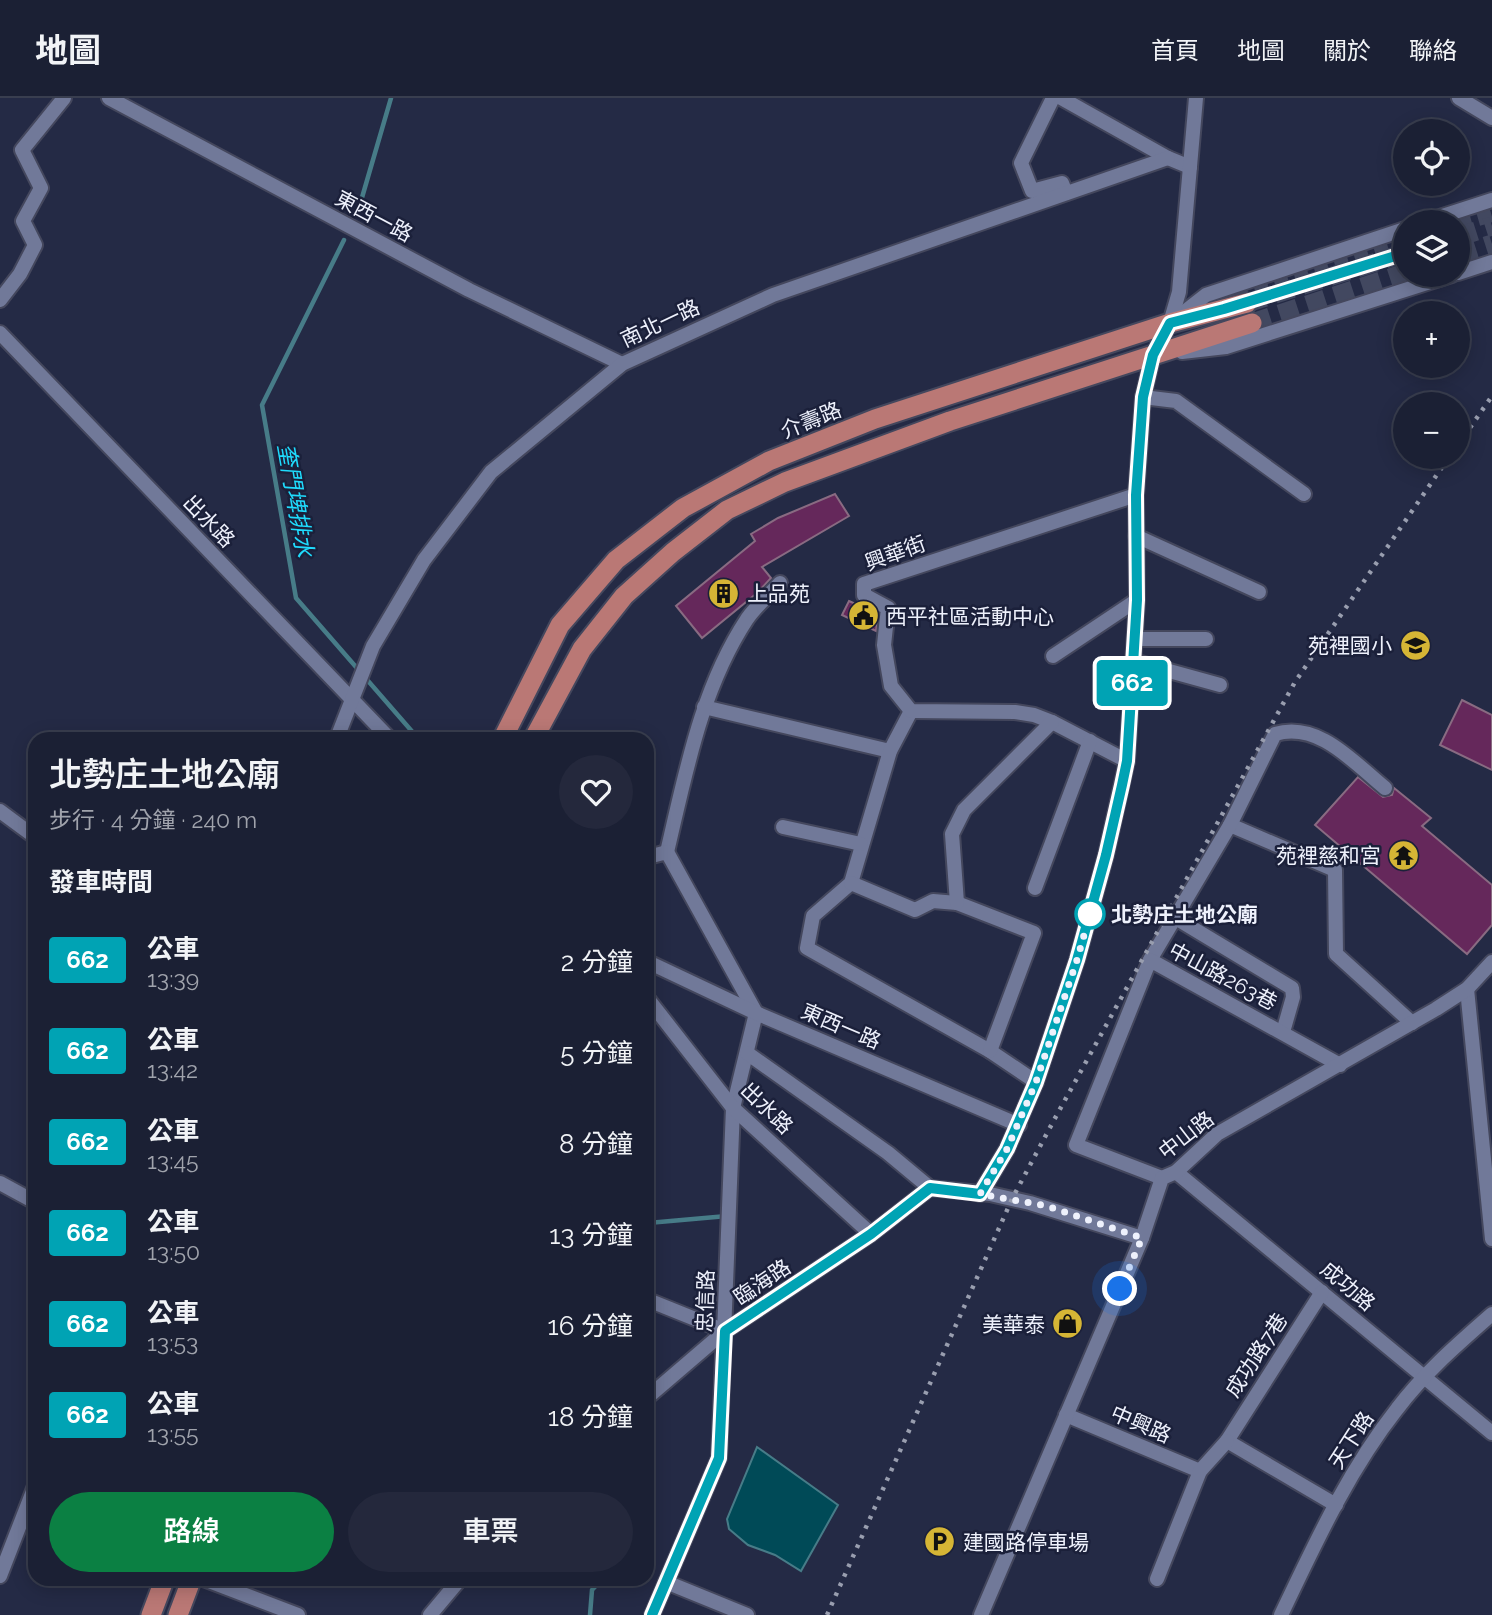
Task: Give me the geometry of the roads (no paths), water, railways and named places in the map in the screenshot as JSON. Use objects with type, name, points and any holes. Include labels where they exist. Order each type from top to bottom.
[{"type":"main road","name":"介壽路","points":[[506,732],[560,625],[617,560],[683,508],[769,461],[875,419],[1241,299]]},
{"type":"main road","points":[[537,732],[582,649],[624,596],[673,552],[727,510],[785,482],[950,421],[1153,355],[1248,329]]},
{"type":"main road","points":[[150,1615],[162,1586]]},
{"type":"main road","points":[[178,1615],[189,1586]]},
{"type":"street","points":[[0,300],[20,274],[35,246],[23,221],[41,188],[22,150],[64,98]]},
{"type":"street","name":"東西一路","points":[[109,98],[469,290],[622,364]]},
{"type":"street","points":[[1053,98],[1021,163],[1032,191],[1062,183],[1066,193]]},
{"type":"street","points":[[1061,98],[1168,158],[1190,167]]},
{"type":"street","points":[[980,1194],[1019,1125],[1036,1082],[1077,960],[1106,855],[1127,761],[1137,600],[1136,495],[1143,397],[1153,355],[1170,323],[1179,292],[1196,98]]},
{"type":"street","points":[[1459,98],[1492,118]]},
{"type":"street","name":"南北一路","points":[[339,732],[373,646],[424,560],[491,472],[622,364],[773,295],[1168,158]]},
{"type":"street","points":[[1461,210],[1492,200]]},
{"type":"street","points":[[1170,323],[1206,295],[1393,233]]},
{"type":"street","points":[[1470,269],[1492,262]]},
{"type":"street","points":[[1153,355],[1226,347],[1414,287]]},
{"type":"street","name":"出水路","points":[[0,333],[355,694],[384,732]]},
{"type":"street","points":[[1143,397],[1176,401],[1304,494]]},
{"type":"street","name":"興華街","points":[[911,711],[891,686],[884,645],[888,608],[864,595],[864,584],[1136,495]]},
{"type":"street","points":[[1136,536],[1259,592]]},
{"type":"street","points":[[756,1013],[667,852],[689,759],[712,683],[748,618],[780,583]]},
{"type":"street","points":[[1053,656],[1137,600]]},
{"type":"street","points":[[1135,639],[1206,639]]},
{"type":"street","points":[[1133,662],[1220,685]]},
{"type":"street","points":[[705,707],[890,751]]},
{"type":"street","points":[[1036,1082],[990,1051],[807,948],[813,916],[851,883],[890,751],[911,711],[1015,712],[1052,722],[1127,761]]},
{"type":"street","points":[[957,903],[952,834],[964,810],[1052,722]]},
{"type":"street","points":[[1150,960],[1230,825],[1275,734],[1289,730],[1327,740],[1385,788]]},
{"type":"street","points":[[1035,888],[1090,741]]},
{"type":"street","points":[[0,811],[28,832]]},
{"type":"street","points":[[1230,825],[1335,870],[1336,954],[1412,1023]]},
{"type":"street","points":[[783,827],[861,844]]},
{"type":"street","points":[[654,855],[667,852]]},
{"type":"street","points":[[851,883],[915,910],[933,901],[957,903],[1034,933],[990,1051]]},
{"type":"street","points":[[1174,917],[1292,988],[1293,997],[1283,1032]]},
{"type":"street","name":"中山路263巷","points":[[1162,1178],[1076,1144],[1150,960],[1340,1065]]},
{"type":"street","name":"中山路","points":[[981,1615],[1142,1238],[1162,1178],[1176,1172],[1217,1134],[1340,1065],[1466,989],[1492,962]]},
{"type":"street","name":"東西一路","points":[[654,965],[756,1013],[1019,1125]]},
{"type":"street","points":[[1466,989],[1492,1239]]},
{"type":"street","name":"出水路","points":[[654,1007],[733,1108],[871,1234]]},
{"type":"street","name":"忠信路","points":[[652,1615],[719,1458],[733,1108],[756,1013]]},
{"type":"street","points":[[747,1053],[888,1153],[930,1188],[1047,1206],[1142,1238]]},
{"type":"street","name":"成功路","points":[[1176,1172],[1492,1433]]},
{"type":"street","points":[[0,1183],[28,1198]]},
{"type":"street","name":"臨海路","points":[[654,1392],[725,1331],[871,1234],[930,1188]]},
{"type":"street","name":"成功路7巷","points":[[1157,1579],[1200,1471],[1227,1441],[1322,1292]]},
{"type":"street","points":[[654,1302],[725,1331]]},
{"type":"street","name":"天下路","points":[[1281,1615],[1359,1461],[1396,1409],[1424,1377],[1492,1314]]},
{"type":"street","name":"中興路","points":[[1066,1415],[1200,1471]]},
{"type":"street","points":[[1227,1441],[1336,1505]]},
{"type":"street","points":[[0,1576],[28,1516]]},
{"type":"street","points":[[666,1582],[747,1615]]},
{"type":"street","points":[[222,1586],[298,1615]]},
{"type":"street","points":[[430,1615],[454,1586]]},
{"type":"waterway","name":"奎門埤排水","points":[[361,201],[391,98]]},
{"type":"waterway","name":"奎門埤排水","points":[[344,240],[262,405],[296,598],[413,732]]},
{"type":"waterway","name":"奎門埤排水","points":[[654,1222],[727,1216]]},
{"type":"waterway","name":"奎門埤排水","points":[[590,1615],[592,1590],[596,1586]]},
{"type":"tunnel","points":[[1470,221],[1492,215]]},
{"type":"tunnel","points":[[1470,233],[1492,226]]},
{"type":"tunnel","points":[[1470,251],[1492,244]]},
{"type":"tunnel","points":[[1234,294],[1393,245]]},
{"type":"tunnel","points":[[1247,303],[1393,257]]},
{"type":"tunnel","points":[[1252,323],[1393,277]]},
{"type":"railway","points":[[1470,428],[1492,396]]},
{"type":"railway","points":[[827,1615],[1012,1199],[1054,1120],[1295,682],[1441,469]]},
{"type":"place","name":"上品苑","points":[[724,593]]},
{"type":"place","name":"西平社區活動中心","points":[[863,616]]},
{"type":"place","name":"苑裡國小","points":[[1415,645]]},
{"type":"place","name":"苑裡慈和宮","points":[[1404,855]]},
{"type":"place","name":"北勢庄土地公廟","points":[[1090,914]]},
{"type":"place","name":"美華泰","points":[[1068,1324]]},
{"type":"place","name":"建國路停車場","points":[[940,1542]]}]
